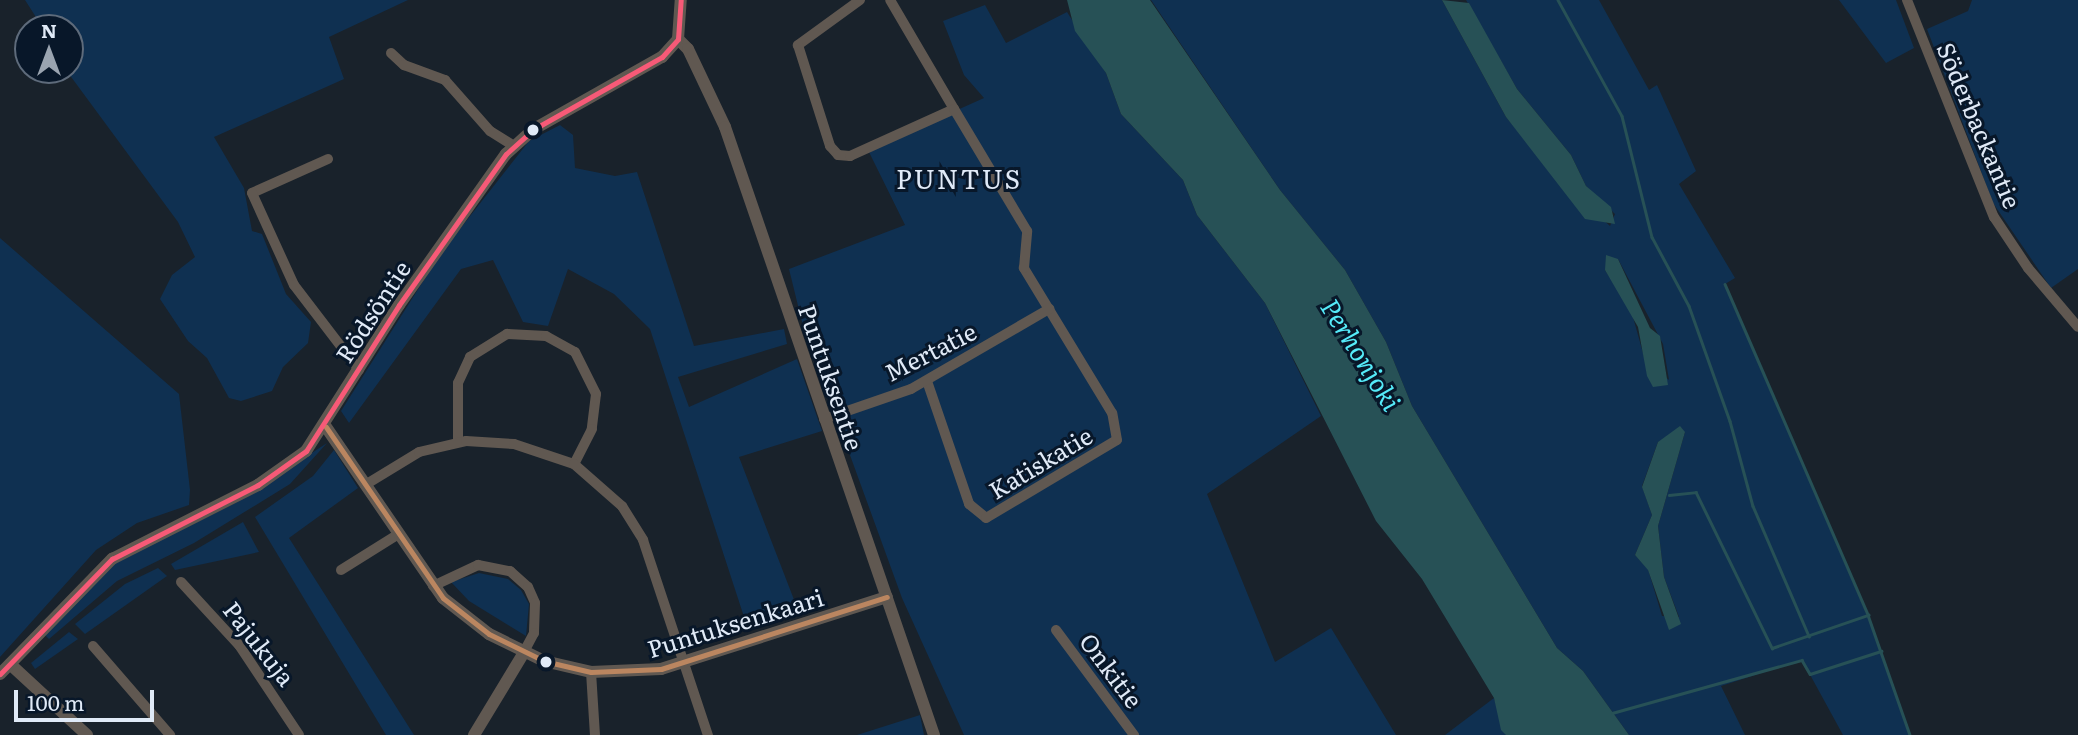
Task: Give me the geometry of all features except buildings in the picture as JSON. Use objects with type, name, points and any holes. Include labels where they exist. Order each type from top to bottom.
[{"type":"street","points":[[678,39],[681,0]]},
{"type":"street","points":[[860,0],[798,44],[838,155],[850,156],[954,109]]},
{"type":"street","points":[[890,0],[1027,231],[1024,268],[1049,309]]},
{"type":"street","name":"Söderbackantie","points":[[1907,0],[1994,217],[2028,268],[2078,327]]},
{"type":"street","name":"Rödsöntie","points":[[0,674],[112,559],[258,485],[306,451],[326,427],[359,370],[514,146],[534,129],[648,69],[678,39]]},
{"type":"street","name":"Puntuksentie","points":[[678,39],[688,49],[725,127],[934,735]]},
{"type":"street","points":[[391,53],[404,65],[429,69],[445,80],[490,131],[514,146]]},
{"type":"street","points":[[328,159],[252,192],[294,285],[359,370]]},
{"type":"street","name":"Mertatie","points":[[824,419],[926,381],[1049,309]]},
{"type":"street","name":"Katiskatie","points":[[926,381],[969,504],[978,515],[999,514],[1118,439],[1112,413],[1049,309]]},
{"type":"street","points":[[458,442],[458,383],[470,357],[507,334],[546,336],[575,352],[596,394],[592,429],[574,464]]},
{"type":"street","name":"Puntuksenkaari","points":[[326,427],[433,586],[460,613],[523,654],[591,671],[684,664],[887,597]]},
{"type":"street","points":[[365,485],[419,452],[458,442],[514,444],[574,464],[634,522],[652,561],[708,735]]},
{"type":"street","points":[[341,570],[397,535]]},
{"type":"street","points":[[433,586],[478,565],[510,571],[528,587],[534,603],[534,633],[474,735]]},
{"type":"street","name":"Pajukuja","points":[[181,582],[239,645],[299,735]]},
{"type":"street","name":"Onkitie","points":[[1056,630],[1134,735]]},
{"type":"street","points":[[93,646],[170,735]]},
{"type":"street","points":[[10,664],[87,735]]},
{"type":"street","points":[[591,671],[596,735]]},
{"type":"shaded area","points":[[25,0],[408,0],[329,37],[344,79],[214,137],[244,188],[252,231],[262,234],[286,294],[311,322],[308,343],[283,367],[272,391],[241,401],[229,398],[207,358],[188,341],[160,299],[172,275],[195,257],[178,222],[76,84],[84,84],[84,14],[34,14]]},
{"type":"shaded area","points":[[1151,0],[1442,0],[1506,117],[1559,180],[1610,226],[1615,214],[1586,186],[1571,155],[1517,89],[1466,0],[1599,0],[1649,90],[1657,85],[1696,171],[1679,184],[1735,278],[1725,284],[1875,634],[1910,735],[1843,735],[1802,660],[1721,686],[1745,735],[1629,735],[1583,671],[1557,648],[1412,406],[1386,342],[1345,270],[1280,190]],"holes":[[[1618,259],[1663,344],[1669,380],[1645,360],[1631,310],[1605,270]],[[1685,432],[1658,526],[1664,577],[1679,617],[1662,616],[1648,569],[1635,555],[1652,515],[1642,486],[1658,442]]]},
{"type":"shaded area","points":[[1839,0],[1896,0],[1914,48],[1886,63]]},
{"type":"shaded area","points":[[1972,0],[2078,0],[2078,269],[2051,288],[1993,203],[1927,29],[1968,11]]},
{"type":"shaded area","points":[[985,5],[1006,43],[1067,12],[1106,73],[1121,114],[1183,180],[1197,215],[1265,303],[1321,416],[1207,494],[1275,662],[1331,628],[1396,735],[964,735],[902,598],[803,326],[789,269],[905,225],[868,150],[984,98],[964,75],[943,21]]},
{"type":"shaded area","points":[[560,125],[573,135],[575,168],[615,176],[637,172],[694,346],[784,329],[787,344],[678,377],[689,407],[797,359],[822,431],[739,457],[798,610],[747,626],[650,329],[614,294],[568,269],[548,326],[523,322],[493,260],[461,269],[349,423],[341,411],[441,253],[529,141]]},
{"type":"shaded area","points":[[0,238],[179,394],[190,490],[189,505],[137,523],[96,550],[0,657]]},
{"type":"shaded area","points":[[327,443],[290,484],[194,543],[117,581],[49,639],[44,634],[117,562],[237,502]]},
{"type":"shaded area","points":[[334,450],[358,488],[289,538],[414,735],[386,735],[255,517],[313,476]]},
{"type":"shaded area","points":[[243,522],[259,552],[175,570],[171,564]]},
{"type":"shaded area","points":[[158,568],[167,576],[85,634],[75,624],[125,584]]},
{"type":"shaded area","points":[[479,573],[508,579],[521,590],[529,604],[526,636],[469,601],[451,582]]},
{"type":"shaded area","points":[[69,632],[78,639],[35,669],[31,663]]},
{"type":"shaded area","points":[[1494,698],[1506,735],[1445,735]]},
{"type":"shaded area","points":[[920,715],[924,735],[857,735]]},
{"type":"water","name":"Perhonjoki","points":[[1067,0],[1150,0],[1280,190],[1345,270],[1386,342],[1412,406],[1557,648],[1583,671],[1629,735],[1506,735],[1501,730],[1494,698],[1422,579],[1376,521],[1265,303],[1197,215],[1183,180],[1121,114],[1106,73],[1075,31]]},
{"type":"water","points":[[1442,0],[1469,3],[1517,89],[1571,155],[1586,186],[1611,207],[1615,224],[1585,219],[1506,117]]},
{"type":"water","points":[[1606,255],[1618,259],[1650,328],[1660,336],[1668,385],[1653,387],[1647,376],[1638,327],[1605,270]]},
{"type":"water","points":[[1680,426],[1685,432],[1658,526],[1664,577],[1681,624],[1669,630],[1648,570],[1635,555],[1652,515],[1642,487],[1658,442]]},
{"type":"waterway","points":[[1558,0],[1622,116],[1652,237],[1689,306],[1730,421],[1753,506],[1809,636]]},
{"type":"waterway","points":[[1725,284],[1868,615],[1910,735]]},
{"type":"waterway","points":[[1669,495],[1696,492],[1772,648],[1868,615]]},
{"type":"waterway","points":[[1612,713],[1802,660],[1810,674],[1881,651]]},
{"type":"transit line","points":[[0,674],[112,559],[258,485],[306,451],[399,305],[506,154],[534,129],[662,57],[678,39],[681,0]]},
{"type":"transit line","points":[[326,427],[443,598],[489,634],[544,661],[591,672],[661,669],[887,597]]},
{"type":"district","name":"PUNTUS","points":[[959,178]]}]
